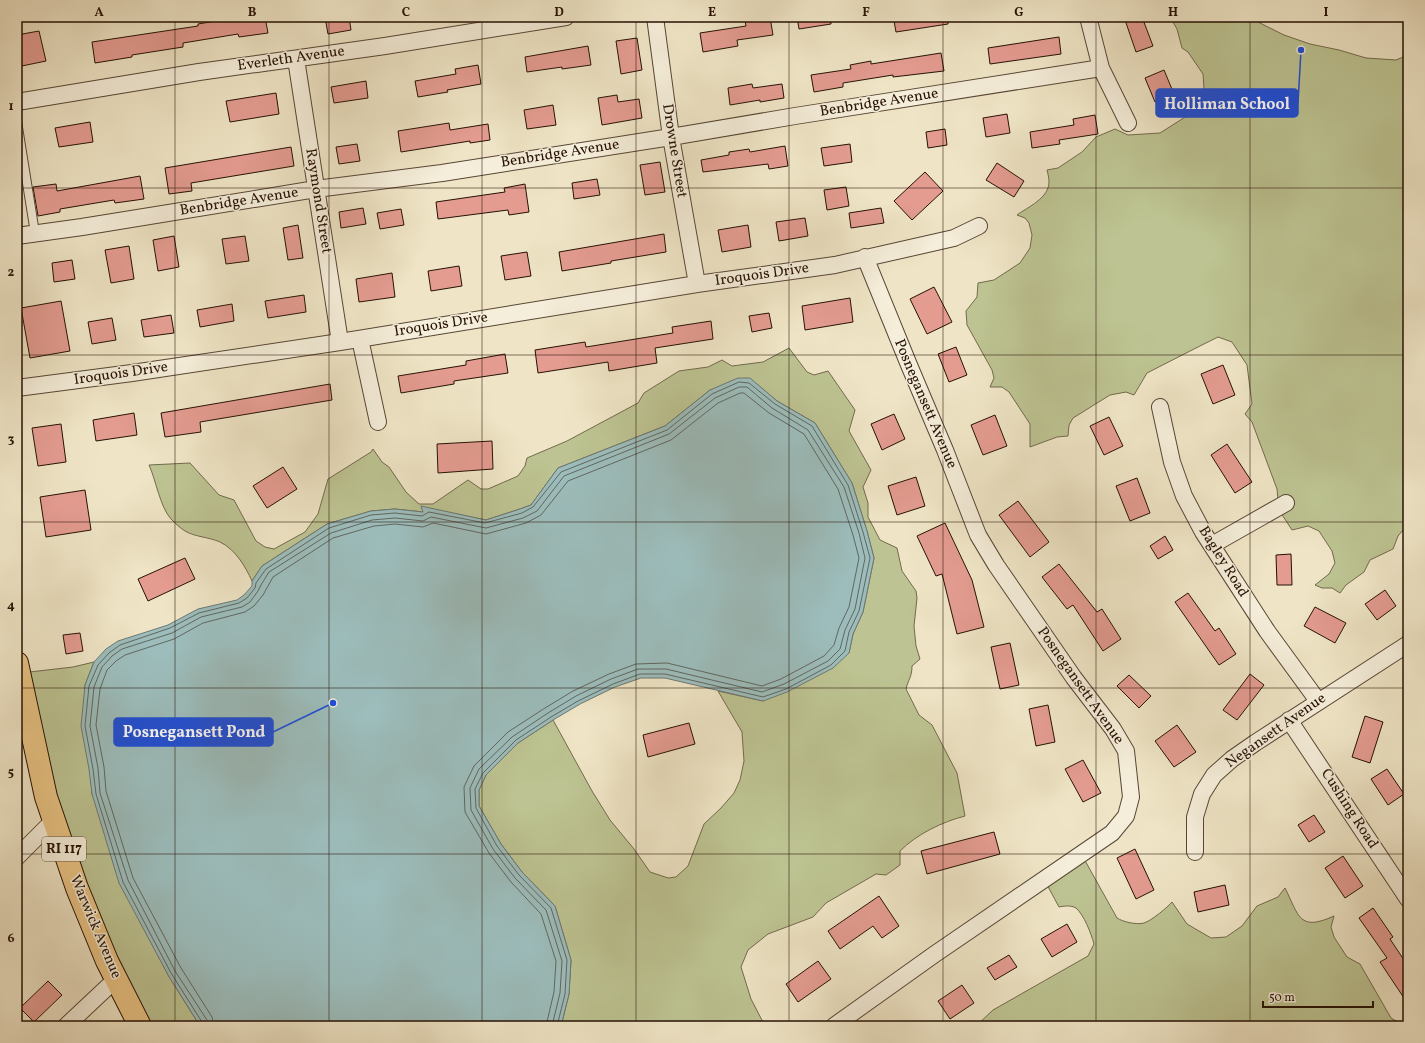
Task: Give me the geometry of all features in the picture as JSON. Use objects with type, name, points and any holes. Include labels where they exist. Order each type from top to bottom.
[{"type":"main road","name":"Warwick Avenue","points":[[17,663],[46,796],[77,888],[116,979],[140,1026]]},
{"type":"street","name":"Everleth Avenue","points":[[17,102],[199,72],[385,46],[566,17]]},
{"type":"street","name":"Drowne Street","points":[[655,17],[671,137],[697,284]]},
{"type":"street","points":[[1088,17],[1102,68],[1128,123]]},
{"type":"street","name":"Raymond Street","points":[[296,58],[340,342]]},
{"type":"street","name":"Benbridge Avenue","points":[[17,236],[82,227],[316,189],[442,173],[671,137],[802,114],[1102,68]]},
{"type":"street","name":"Iroquois Drive","points":[[17,388],[132,373],[360,339],[697,284],[835,265],[954,238],[979,226]]},
{"type":"street","name":"Posnegansett Avenue","points":[[834,1026],[935,954],[1112,833],[1126,816],[1131,797],[1126,751],[1113,729],[1074,678],[1009,584],[978,535],[945,450],[865,257]]},
{"type":"street","points":[[360,339],[378,422]]},
{"type":"street","name":"Bagley Road","points":[[1160,407],[1172,462],[1184,496],[1203,532],[1267,631],[1318,702]]},
{"type":"street","points":[[1212,545],[1286,503]]},
{"type":"street","name":"Negansett Avenue","points":[[1196,852],[1195,817],[1202,794],[1214,775],[1232,759],[1289,720],[1408,644]]},
{"type":"street","name":"Cushing Road","points":[[1289,720],[1408,899]]},
{"type":"street","points":[[17,857],[54,820]]},
{"type":"street","points":[[66,1026],[116,979]]},
{"type":"lane","points":[[17,121],[36,233]]},
{"type":"green space","points":[[1170,17],[1248,17],[1284,35],[1310,44],[1339,50],[1366,58],[1396,60],[1408,55],[1408,524],[1398,536],[1393,549],[1370,560],[1364,572],[1346,585],[1340,593],[1332,588],[1322,588],[1315,585],[1329,574],[1335,563],[1332,551],[1319,531],[1308,526],[1292,530],[1279,510],[1277,489],[1252,422],[1245,414],[1252,404],[1247,365],[1232,342],[1218,337],[1147,373],[1134,395],[1126,392],[1110,395],[1073,418],[1069,425],[1068,436],[1057,437],[1030,447],[1030,424],[1009,392],[1002,387],[990,387],[994,378],[992,370],[967,325],[966,311],[977,297],[978,283],[994,280],[1020,263],[1030,248],[1032,235],[1029,223],[1025,218],[1017,215],[1037,202],[1046,193],[1049,182],[1047,170],[1058,168],[1082,152],[1096,137],[1115,129],[1128,135],[1160,133],[1190,114],[1204,89],[1203,74],[1188,52],[1182,48],[1177,29]]},
{"type":"green space","points":[[789,348],[807,372],[814,375],[828,371],[855,410],[849,431],[871,470],[863,487],[868,503],[868,517],[880,540],[897,548],[902,571],[916,591],[917,598],[914,626],[916,646],[920,659],[912,666],[911,676],[906,689],[919,715],[932,725],[957,773],[965,816],[939,825],[914,839],[900,851],[900,865],[886,875],[876,874],[826,903],[813,917],[768,934],[748,950],[741,967],[751,999],[765,1026],[561,1026],[569,994],[571,960],[555,906],[522,872],[501,844],[479,806],[479,790],[486,775],[518,743],[553,720],[592,791],[610,820],[634,849],[650,872],[668,878],[676,877],[688,866],[704,824],[734,793],[740,780],[744,761],[742,732],[718,691],[763,701],[849,653],[853,634],[863,612],[874,558],[852,483],[815,423],[777,401],[750,379],[710,390],[665,426],[558,468],[531,505],[486,520],[421,507],[424,512],[395,509],[371,511],[327,524],[262,566],[252,581],[239,559],[226,545],[216,540],[189,533],[171,519],[161,501],[149,465],[190,463],[219,495],[234,500],[256,541],[265,547],[274,549],[305,532],[318,514],[328,479],[371,452],[373,449],[382,462],[389,467],[406,492],[419,504],[433,504],[468,480],[481,489],[488,489],[518,476],[525,466],[527,458],[567,441],[638,403],[644,393],[679,371],[708,367],[722,360],[732,366],[763,362]]},
{"type":"green space","points":[[94,662],[85,685],[92,794],[168,975],[200,1026],[139,1026],[76,889],[21,673],[73,667]]},
{"type":"green space","points":[[1083,857],[1117,918],[1130,923],[1144,923],[1159,914],[1172,902],[1187,924],[1211,938],[1226,937],[1242,926],[1257,906],[1278,897],[1285,888],[1297,913],[1307,922],[1322,921],[1334,916],[1331,927],[1334,937],[1347,957],[1360,964],[1391,1018],[1405,1026],[976,1026],[993,1010],[1088,956],[1094,944],[1089,930],[1079,911],[1070,906],[1059,907],[1045,881]]},
{"type":"water","points":[[738,378],[750,378],[777,401],[815,423],[852,483],[874,558],[863,612],[853,634],[849,653],[833,668],[787,692],[763,701],[665,678],[641,678],[615,687],[580,704],[553,720],[518,743],[486,775],[479,790],[479,806],[501,844],[522,872],[555,906],[571,960],[569,994],[561,1026],[200,1026],[168,975],[119,883],[92,794],[81,726],[85,685],[94,662],[106,649],[118,641],[168,625],[198,609],[237,600],[252,586],[252,581],[262,566],[327,524],[371,511],[395,509],[423,512],[421,506],[486,520],[531,505],[558,468],[665,426],[710,390]]},
{"type":"building","points":[[239,17],[265,17],[268,33],[239,37],[238,34],[183,43],[183,47],[132,55],[132,57],[95,63],[92,42],[198,26],[198,24]]},
{"type":"building","points":[[325,17],[349,17],[351,30],[328,34]]},
{"type":"building","points":[[770,17],[773,35],[737,40],[738,46],[703,52],[700,33],[746,26],[745,21]]},
{"type":"building","points":[[797,17],[831,17],[831,24],[799,29]]},
{"type":"building","points":[[919,17],[948,17],[948,24],[896,32],[894,21]]},
{"type":"building","points":[[1124,17],[1142,17],[1153,46],[1136,52]]},
{"type":"building","points":[[39,31],[46,61],[17,67],[17,35]]},
{"type":"building","points":[[1059,37],[1061,54],[990,64],[988,48]]},
{"type":"building","points":[[637,38],[642,70],[621,74],[616,41]]},
{"type":"building","points":[[588,46],[591,65],[527,72],[525,57]]},
{"type":"building","points":[[941,53],[944,71],[893,77],[893,75],[843,83],[843,87],[814,92],[811,75],[851,69],[850,65],[871,61],[871,64]]},
{"type":"building","points":[[478,65],[481,84],[418,97],[415,81],[456,74],[455,69]]},
{"type":"building","points":[[1164,70],[1174,94],[1155,102],[1145,78]]},
{"type":"building","points":[[366,81],[368,98],[334,103],[331,87]]},
{"type":"building","points":[[752,84],[753,88],[782,84],[784,98],[730,105],[728,88]]},
{"type":"building","points":[[276,93],[279,114],[230,122],[226,101]]},
{"type":"building","points":[[617,95],[618,102],[639,99],[642,118],[602,125],[598,98]]},
{"type":"building","points":[[553,105],[556,125],[527,129],[524,110]]},
{"type":"building","points":[[1007,114],[1010,133],[986,137],[983,118]]},
{"type":"building","points":[[1095,115],[1098,134],[1059,140],[1060,144],[1032,148],[1030,132],[1074,125],[1073,119]]},
{"type":"building","points":[[90,122],[93,142],[59,147],[55,128]]},
{"type":"building","points":[[449,123],[450,130],[488,124],[490,140],[470,143],[470,141],[401,152],[398,131]]},
{"type":"building","points":[[945,129],[947,145],[928,148],[926,132]]},
{"type":"building","points":[[357,144],[360,161],[339,164],[336,147]]},
{"type":"building","points":[[850,144],[852,162],[824,166],[821,148]]},
{"type":"building","points":[[785,146],[788,166],[769,169],[768,164],[703,172],[701,160],[729,155],[729,152],[749,149],[750,152]]},
{"type":"building","points":[[291,147],[294,166],[191,183],[192,191],[169,194],[165,168]]},
{"type":"building","points":[[660,162],[665,192],[645,195],[640,165]]},
{"type":"building","points":[[997,163],[1024,181],[1014,197],[986,180]]},
{"type":"building","points":[[925,172],[943,191],[912,220],[894,201]]},
{"type":"building","points":[[140,176],[144,199],[115,203],[114,200],[60,209],[60,212],[38,216],[33,187],[56,184],[57,191]]},
{"type":"building","points":[[597,179],[600,195],[574,199],[572,183]]},
{"type":"building","points":[[525,184],[529,212],[509,215],[508,210],[438,219],[436,202],[505,192],[504,188]]},
{"type":"building","points":[[846,187],[849,206],[827,210],[824,190]]},
{"type":"building","points":[[363,208],[366,224],[341,228],[339,212]]},
{"type":"building","points":[[881,208],[884,223],[851,228],[849,213]]},
{"type":"building","points":[[401,209],[404,225],[380,229],[377,213]]},
{"type":"building","points":[[805,218],[808,236],[779,241],[776,222]]},
{"type":"building","points":[[298,225],[303,258],[288,260],[283,228]]},
{"type":"building","points":[[748,225],[751,247],[722,252],[718,230]]},
{"type":"building","points":[[664,234],[666,252],[562,271],[559,252]]},
{"type":"building","points":[[174,236],[179,267],[158,271],[153,240]]},
{"type":"building","points":[[245,236],[249,261],[226,264],[222,239]]},
{"type":"building","points":[[129,246],[134,279],[111,283],[105,250]]},
{"type":"building","points":[[527,252],[531,276],[505,280],[501,256]]},
{"type":"building","points":[[72,260],[75,279],[54,282],[52,263]]},
{"type":"building","points":[[459,266],[462,286],[431,291],[428,271]]},
{"type":"building","points":[[392,273],[395,297],[359,302],[356,279]]},
{"type":"building","points":[[934,287],[952,322],[927,334],[910,299]]},
{"type":"building","points":[[304,295],[306,312],[268,318],[265,301]]},
{"type":"building","points":[[850,298],[853,322],[805,330],[802,306]]},
{"type":"building","points":[[61,301],[70,351],[30,358],[21,308]]},
{"type":"building","points":[[232,304],[234,321],[200,327],[197,310]]},
{"type":"building","points":[[769,313],[772,328],[752,332],[749,316]]},
{"type":"building","points":[[171,315],[174,333],[144,337],[141,320]]},
{"type":"building","points":[[112,318],[116,340],[92,344],[88,322]]},
{"type":"building","points":[[711,321],[713,339],[655,348],[657,363],[609,371],[608,362],[538,373],[535,350],[585,342],[586,347],[673,333],[672,327]]},
{"type":"building","points":[[956,347],[967,375],[949,382],[938,354]]},
{"type":"building","points":[[505,354],[508,373],[454,381],[454,384],[401,393],[398,376],[466,365],[466,361]]},
{"type":"building","points":[[1223,365],[1235,395],[1213,404],[1201,374]]},
{"type":"building","points":[[330,384],[332,400],[200,422],[201,432],[165,437],[161,413]]},
{"type":"building","points":[[134,413],[137,435],[96,441],[93,420]]},
{"type":"building","points":[[894,414],[905,439],[882,450],[871,424]]},
{"type":"building","points":[[995,415],[1007,446],[983,455],[971,425]]},
{"type":"building","points":[[1109,417],[1123,446],[1104,455],[1090,426]]},
{"type":"building","points":[[61,424],[66,462],[38,466],[32,428]]},
{"type":"building","points":[[492,441],[493,469],[438,473],[437,444]]},
{"type":"building","points":[[1227,444],[1252,482],[1235,493],[1211,455]]},
{"type":"building","points":[[283,467],[297,489],[267,508],[253,486]]},
{"type":"building","points":[[916,477],[925,506],[897,515],[888,486]]},
{"type":"building","points":[[1137,478],[1150,513],[1130,521],[1116,486]]},
{"type":"building","points":[[85,490],[91,530],[46,537],[40,497]]},
{"type":"building","points":[[1018,501],[1049,542],[1030,557],[999,515]]},
{"type":"building","points":[[945,523],[972,580],[984,627],[957,634],[942,574],[936,576],[917,536]]},
{"type":"building","points":[[1165,536],[1173,550],[1158,559],[1150,546]]},
{"type":"building","points":[[1291,554],[1292,585],[1277,585],[1276,555]]},
{"type":"building","points":[[185,558],[195,579],[148,601],[138,579]]},
{"type":"building","points":[[1059,564],[1097,612],[1102,609],[1121,639],[1103,651],[1073,605],[1067,609],[1042,577]]},
{"type":"building","points":[[1385,590],[1396,606],[1377,620],[1365,604]]},
{"type":"building","points":[[1188,593],[1215,631],[1219,628],[1236,654],[1219,665],[1175,602]]},
{"type":"building","points":[[1315,607],[1346,623],[1335,643],[1304,626]]},
{"type":"building","points":[[80,633],[83,651],[66,654],[63,635]]},
{"type":"building","points":[[1010,643],[1019,685],[1000,689],[991,647]]},
{"type":"building","points":[[1250,674],[1264,685],[1237,720],[1223,710]]},
{"type":"building","points":[[1129,675],[1151,696],[1139,708],[1117,686]]},
{"type":"building","points":[[1048,705],[1055,742],[1036,746],[1029,709]]},
{"type":"building","points":[[1365,716],[1383,722],[1370,763],[1352,757]]},
{"type":"building","points":[[689,723],[695,744],[648,757],[643,735]]},
{"type":"building","points":[[1177,725],[1196,752],[1174,767],[1155,741]]},
{"type":"building","points":[[1083,760],[1101,793],[1083,802],[1065,769]]},
{"type":"building","points":[[1387,769],[1404,794],[1388,805],[1371,779]]},
{"type":"building","points":[[1314,815],[1325,832],[1309,842],[1298,825]]},
{"type":"building","points":[[994,832],[1000,854],[927,874],[921,851]]},
{"type":"building","points":[[1135,849],[1154,890],[1136,899],[1117,858]]},
{"type":"building","points":[[1343,856],[1363,886],[1345,898],[1325,868]]},
{"type":"building","points":[[1225,885],[1229,905],[1198,912],[1194,892]]},
{"type":"building","points":[[879,896],[899,926],[882,938],[873,926],[840,949],[828,931]]},
{"type":"building","points":[[1373,908],[1393,937],[1390,939],[1408,966],[1408,1004],[1380,962],[1387,958],[1359,918]]},
{"type":"building","points":[[1067,924],[1077,942],[1052,957],[1041,939]]},
{"type":"building","points":[[1009,955],[1017,967],[995,980],[987,968]]},
{"type":"building","points":[[818,961],[831,979],[798,1002],[786,984]]},
{"type":"building","points":[[48,981],[62,995],[34,1022],[20,1008]]},
{"type":"building","points":[[962,985],[974,1003],[950,1019],[938,1001]]},
{"type":"place","name":"Holliman School","points":[[1301,50]]},
{"type":"place","name":"Posnegansett Pond","points":[[333,703]]}]
